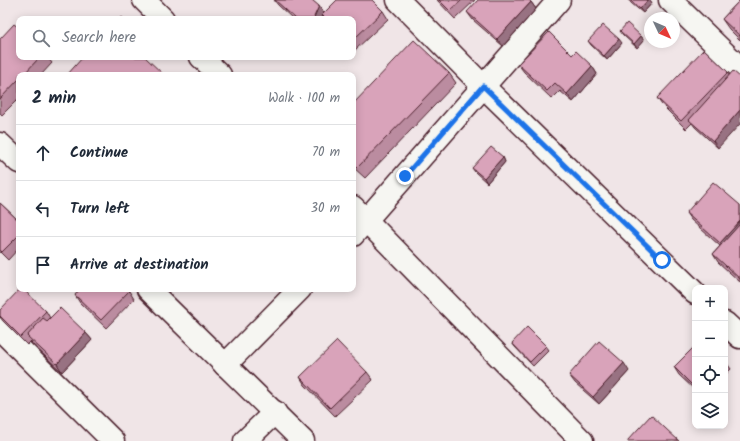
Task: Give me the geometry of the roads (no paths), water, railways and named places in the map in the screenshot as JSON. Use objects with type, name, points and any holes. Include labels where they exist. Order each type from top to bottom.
[{"type":"street","points":[[144,0],[160,16]]},
{"type":"street","points":[[398,0],[483,86],[692,290]]},
{"type":"street","points":[[559,0],[483,86],[358,221],[582,441]]},
{"type":"street","points":[[670,0],[740,68]]},
{"type":"street","points":[[204,60],[217,72]]},
{"type":"street","points":[[0,144],[16,159]]},
{"type":"street","points":[[151,292],[303,441]]},
{"type":"street","points":[[225,365],[297,292]]},
{"type":"street","points":[[728,326],[740,337]]},
{"type":"street","points":[[0,329],[113,441]]},
{"type":"street","points":[[245,441],[274,412]]}]
